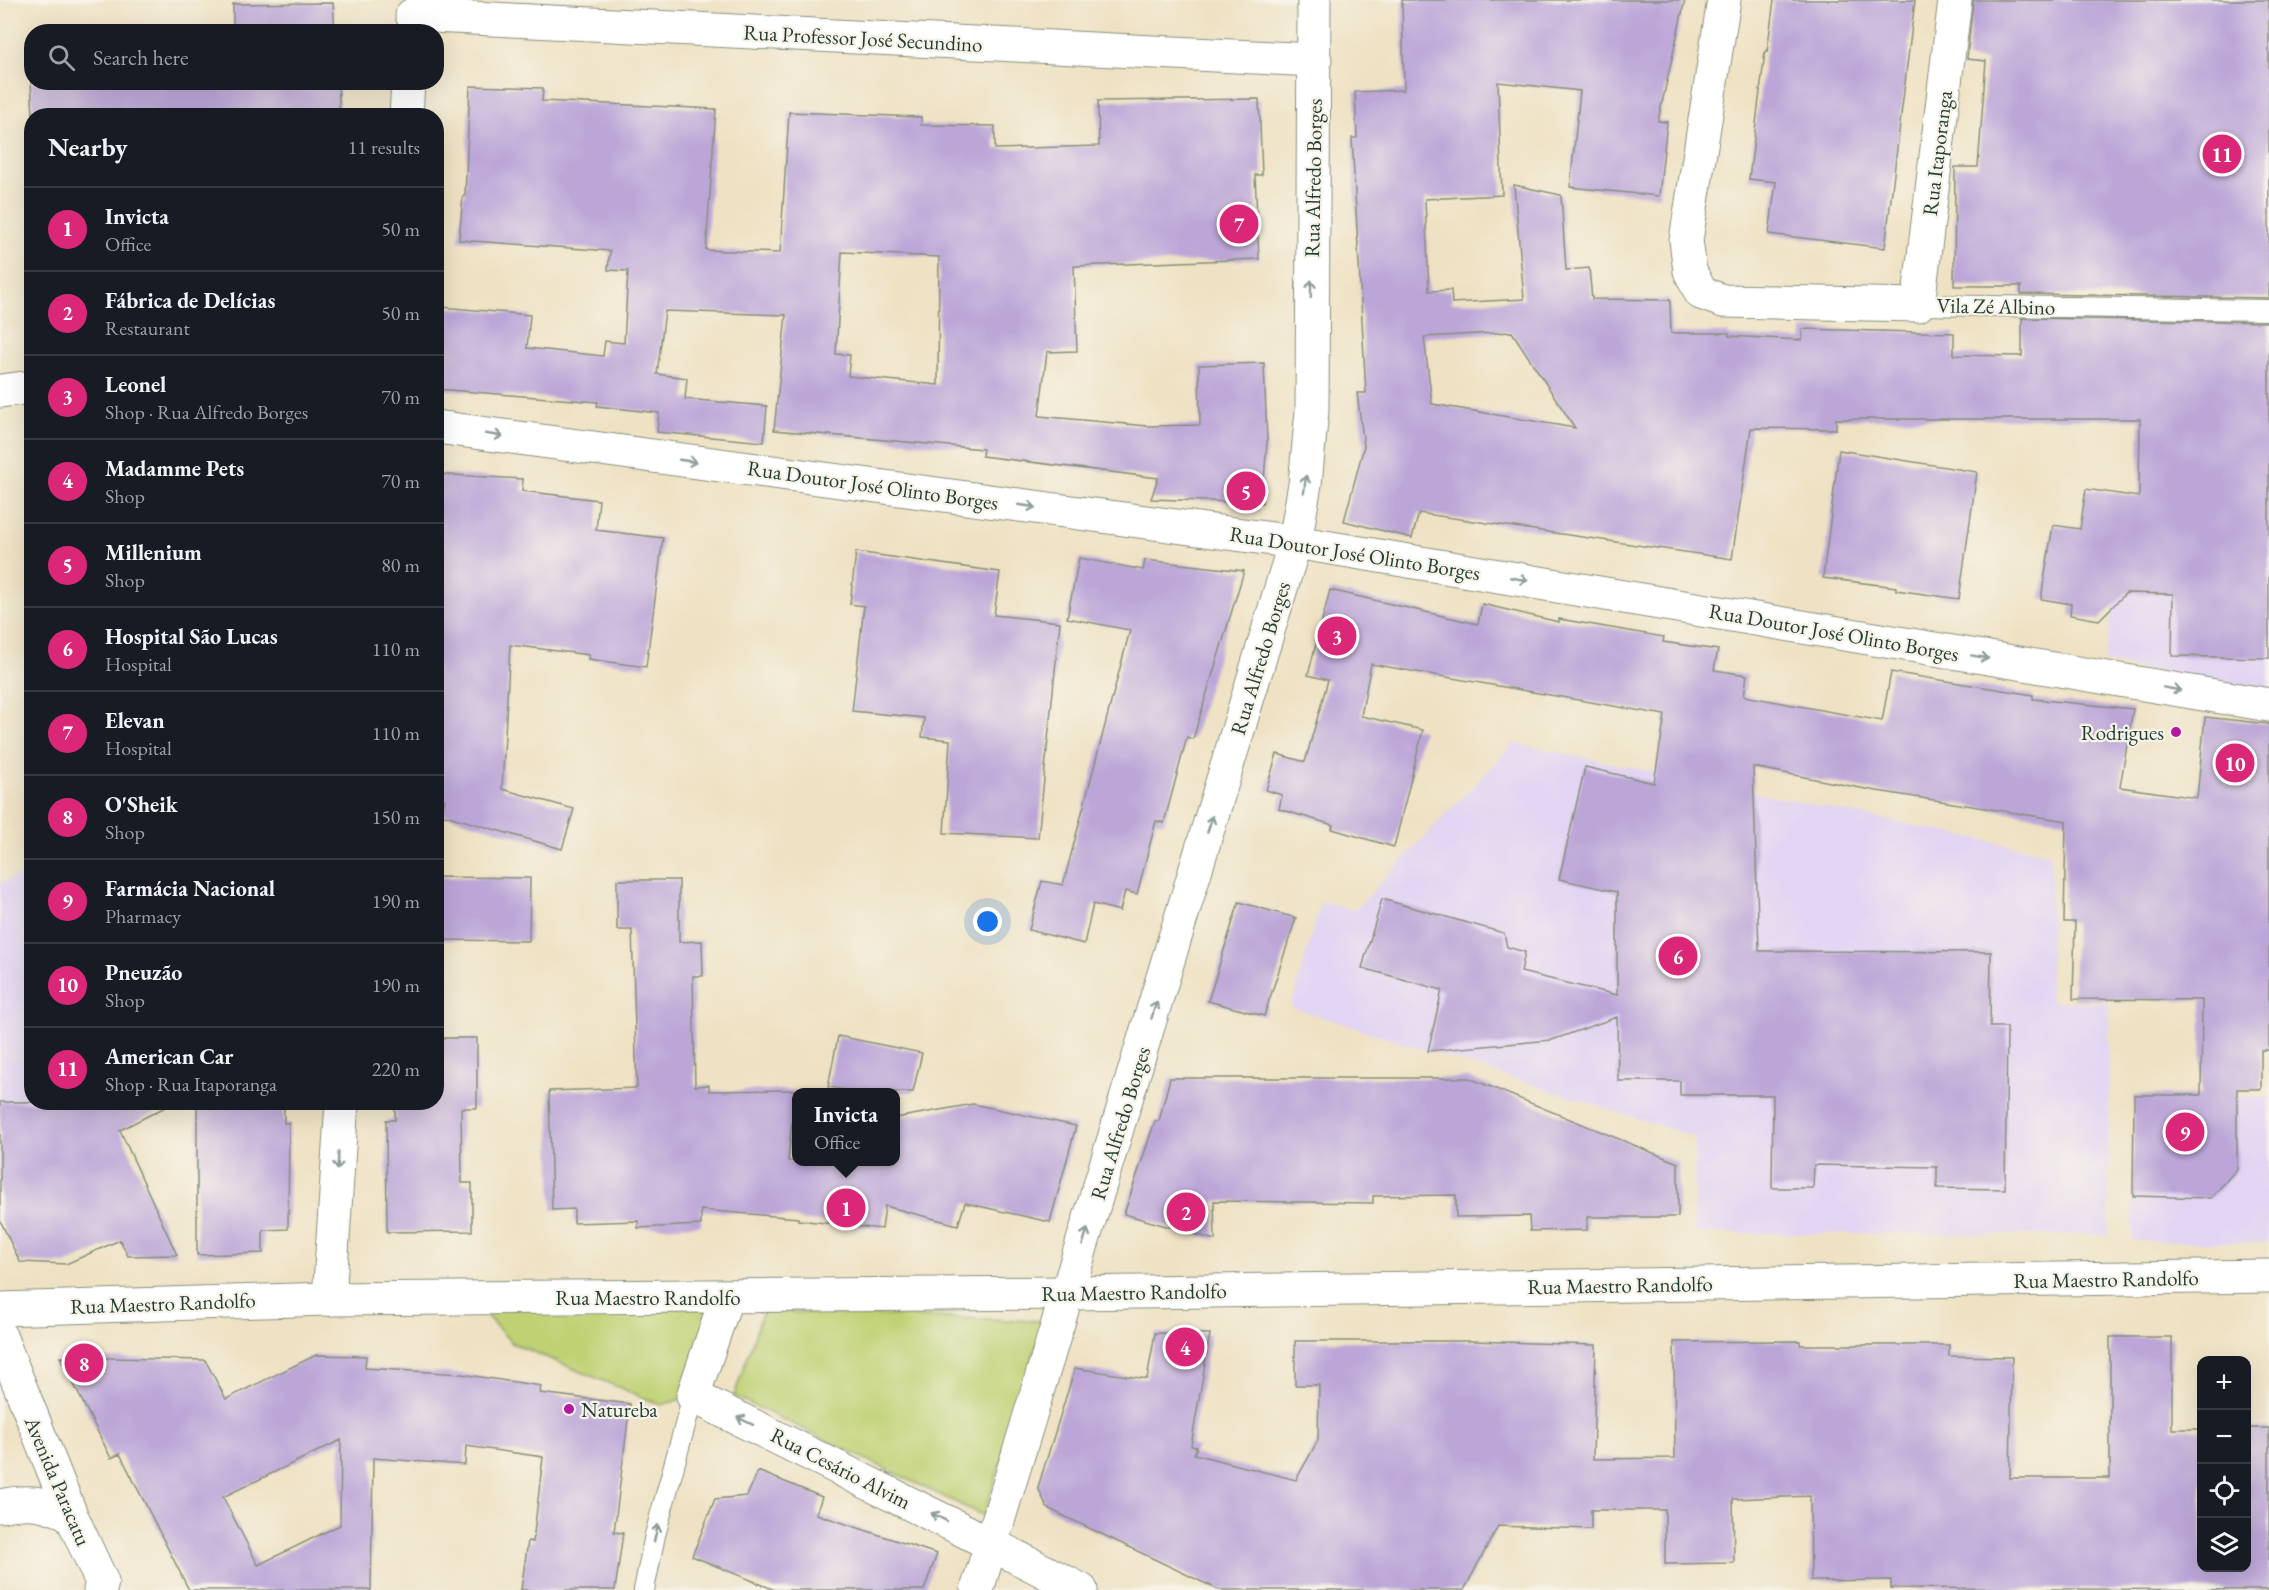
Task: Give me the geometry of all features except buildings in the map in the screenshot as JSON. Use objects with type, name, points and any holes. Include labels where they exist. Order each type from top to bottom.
[{"type":"street","name":"Rua Alfredo Borges","points":[[991,1544],[1295,542],[1305,484],[1312,411],[1310,307],[1314,0]]},
{"type":"street","name":"Vila Zé Albino","points":[[1724,0],[1686,240],[1690,271],[1701,293],[1723,301],[1918,305]]},
{"type":"street","name":"Rua Itaporanga","points":[[1918,305],[1955,0]]},
{"type":"street","name":"Rua Professor José Secundino","points":[[412,16],[1315,60]]},
{"type":"street","points":[[406,108],[408,90]]},
{"type":"street","points":[[0,391],[24,388]]},
{"type":"street","name":"Rua Doutor José Olinto Borges","points":[[444,428],[1295,542],[2269,705]]},
{"type":"street","points":[[329,1299],[341,1110]]},
{"type":"street","name":"Rua Maestro Randolfo","points":[[0,1309],[329,1299],[1069,1293],[2269,1276]]},
{"type":"street","points":[[693,1396],[727,1296]]},
{"type":"street","name":"Avenida Paracatu","points":[[0,1336],[71,1515],[103,1587]]},
{"type":"street","name":"Rua Cesário Alvim","points":[[693,1396],[1081,1590]]},
{"type":"street","points":[[0,1506],[22,1501],[48,1504],[71,1515]]},
{"type":"street","points":[[977,1590],[991,1544]]},
{"type":"lane","name":"Vila Zé Albino","points":[[1918,305],[2269,309]]},
{"type":"lane","points":[[644,1590],[655,1535],[693,1396]]},
{"type":"shaded area","points":[[2269,551],[2269,693],[2104,662],[2115,592]]},
{"type":"shaded area","points":[[1514,743],[2051,854],[2050,1001],[2109,1003],[2109,1235],[1694,1233],[1695,1137],[1291,1007],[1321,902],[1355,910]]},
{"type":"shaded area","points":[[24,873],[24,1107],[0,1122],[0,884]]},
{"type":"shaded area","points":[[2134,1095],[2269,1097],[2269,1243],[2132,1241]]},
{"type":"green space","points":[[727,1296],[693,1396],[661,1405],[512,1343],[470,1298]]},
{"type":"green space","points":[[763,1311],[1044,1321],[984,1516],[734,1396]]},
{"type":"place","name":"American Car","points":[[2222,154]]},
{"type":"place","name":"Elevan","points":[[1239,224]]},
{"type":"place","name":"Millenium","points":[[1246,491]]},
{"type":"place","name":"Leonel","points":[[1337,636]]},
{"type":"place","name":"Rodrigues","points":[[2176,732]]},
{"type":"place","name":"Pneuzão","points":[[2235,763]]},
{"type":"place","name":"Hospital São Lucas","points":[[1678,956]]},
{"type":"place","name":"Farmácia Nacional","points":[[2185,1132]]},
{"type":"place","name":"Invicta","points":[[846,1208]]},
{"type":"place","name":"Fábrica de Delícias","points":[[1186,1212]]},
{"type":"place","name":"Madamme Pets","points":[[1185,1347]]},
{"type":"place","name":"O'Sheik","points":[[84,1363]]},
{"type":"place","name":"Natureba","points":[[569,1409]]}]
